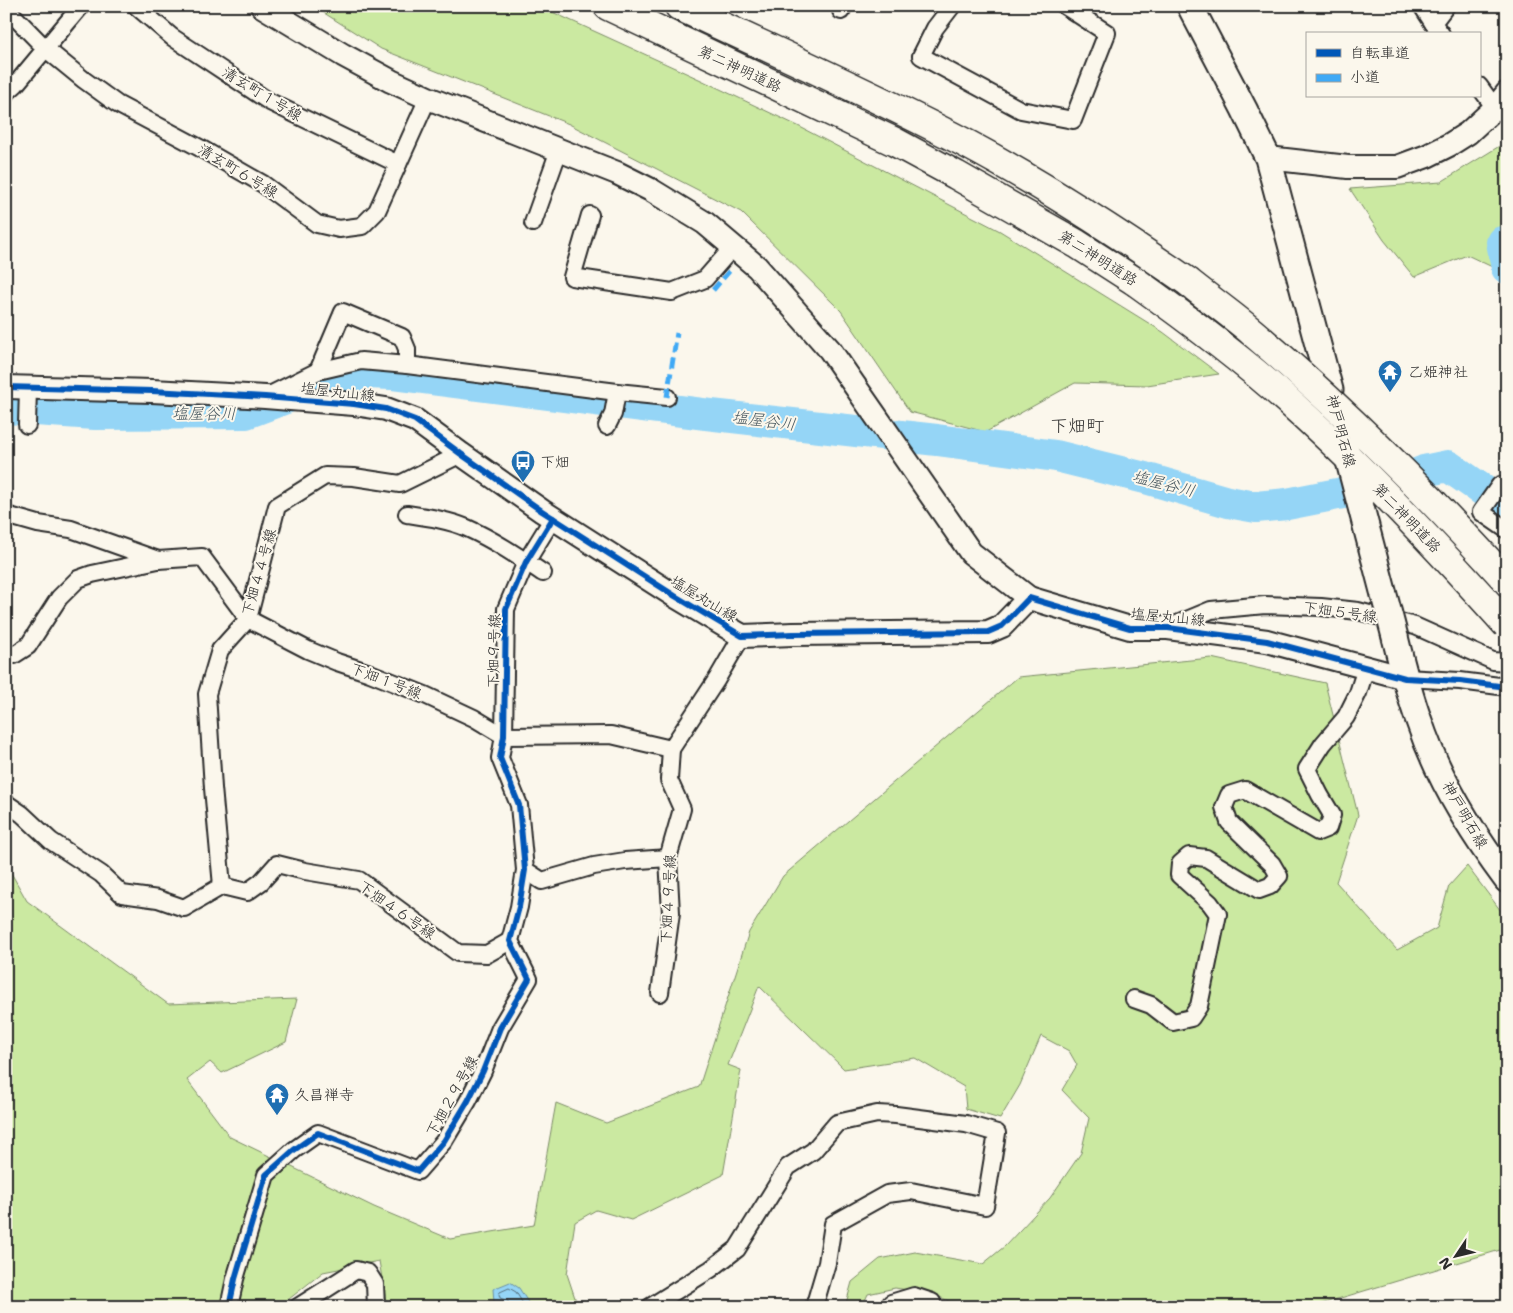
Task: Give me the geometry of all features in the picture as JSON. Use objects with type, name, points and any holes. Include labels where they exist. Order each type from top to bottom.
[{"type":"highway","name":"第二神明道路","points":[[608,6],[895,142],[1016,208],[1136,282],[1189,320],[1296,408],[1400,510],[1507,625]]},
{"type":"highway","name":"第二神明道路","points":[[679,6],[905,113],[970,146],[1090,216],[1186,281],[1251,331],[1310,382],[1421,490],[1507,581]]},
{"type":"main road","name":"神戸明石線","points":[[1190,6],[1268,158],[1405,678],[1419,723],[1436,765],[1478,840],[1507,880]]},
{"type":"street","points":[[6,93],[16,84],[81,6]]},
{"type":"street","name":"清玄町１号線","points":[[136,6],[172,37],[270,102],[398,164]]},
{"type":"street","name":"塩屋丸山線","points":[[262,6],[343,56],[391,81],[428,98],[617,173],[650,190],[705,224],[734,246],[758,266],[830,350],[971,553],[1029,598],[1130,628],[1168,628],[1267,640],[1405,678],[1460,681],[1507,687]]},
{"type":"street","points":[[952,6],[935,28],[922,56],[1021,110],[1073,120],[1107,33],[1065,6]]},
{"type":"street","points":[[1422,6],[1437,28]]},
{"type":"street","points":[[1437,28],[1446,6]]},
{"type":"street","name":"清玄町６号線","points":[[6,8],[46,48],[84,80],[117,104],[263,184],[317,224],[339,230],[362,226],[377,211],[428,98]]},
{"type":"street","points":[[1268,158],[1348,167],[1397,166],[1427,156],[1468,133],[1503,105],[1480,87]]},
{"type":"street","points":[[533,224],[559,150]]},
{"type":"street","points":[[590,215],[572,277],[672,292],[705,279],[734,246]]},
{"type":"street","points":[[318,371],[343,312],[402,337],[408,350],[408,364]]},
{"type":"street","points":[[265,397],[318,371],[361,361],[408,364],[667,397]]},
{"type":"street","points":[[17,387],[27,425]]},
{"type":"street","name":"塩屋丸山線","points":[[17,387],[265,397],[354,404],[386,409],[415,420],[460,454],[553,518],[674,596],[742,636],[988,632],[1002,626],[1029,598]]},
{"type":"street","points":[[610,420],[617,392]]},
{"type":"street","name":"下畑４４号線","points":[[222,886],[207,694],[220,650],[248,619],[277,506],[325,476],[354,477],[400,484],[460,454]]},
{"type":"street","points":[[1500,485],[1481,512],[1507,530]]},
{"type":"street","points":[[407,514],[432,518],[466,528],[543,573]]},
{"type":"street","name":"下畑１号線","points":[[6,515],[38,524],[71,529],[158,560],[202,558],[248,619],[330,659],[425,695],[474,718],[504,736]]},
{"type":"street","name":"下畑９号線","points":[[504,736],[506,609],[526,562],[553,518]]},
{"type":"street","points":[[6,654],[14,655],[28,646],[59,598],[78,579],[92,574],[158,560]]},
{"type":"street","name":"下畑５号線","points":[[1168,628],[1211,610],[1265,605],[1321,607],[1358,611],[1415,626],[1493,660],[1507,662]]},
{"type":"street","points":[[510,941],[519,907],[525,870],[519,805],[500,758],[504,736],[612,735],[670,748],[717,679],[742,636]]},
{"type":"street","points":[[1134,999],[1150,1005],[1173,1022],[1191,1018],[1199,1006],[1218,914],[1210,903],[1179,876],[1180,864],[1189,856],[1206,858],[1258,890],[1270,886],[1279,876],[1272,864],[1229,822],[1224,806],[1228,795],[1245,790],[1318,832],[1328,828],[1332,815],[1307,768],[1323,744],[1346,717],[1358,693],[1366,668]]},
{"type":"street","name":"下畑４９号線","points":[[660,993],[670,913],[668,858],[682,809],[669,780],[670,748]]},
{"type":"street","points":[[6,803],[22,814],[51,841],[101,874],[122,894],[158,899],[184,908],[222,886]]},
{"type":"street","points":[[525,870],[542,881],[594,866],[625,861],[668,858]]},
{"type":"street","name":"下畑４６号線","points":[[222,886],[247,892],[260,882],[277,864],[304,871],[359,880],[458,952],[487,954],[510,941]]},
{"type":"street","name":"下畑２９号線","points":[[229,1307],[235,1279],[266,1175],[294,1150],[318,1133],[418,1171],[444,1141],[480,1078],[500,1028],[529,979],[510,941]]},
{"type":"street","points":[[650,1307],[711,1269],[737,1249],[788,1167],[813,1151],[837,1123],[877,1114],[896,1115],[966,1124],[997,1133],[985,1206],[911,1191],[887,1194],[832,1224],[827,1263],[814,1307]]},
{"type":"street","points":[[298,1307],[356,1270],[368,1273],[375,1284],[376,1307]]},
{"type":"street","points":[[889,1307],[891,1302],[914,1296],[932,1302]]},
{"type":"green space","points":[[313,6],[539,6],[798,126],[1000,231],[1163,332],[1219,374],[1147,385],[1075,383],[986,432],[910,412],[841,311],[741,212],[569,124],[381,49]]},
{"type":"green space","points":[[1506,142],[1507,274],[1467,255],[1414,277],[1384,240],[1350,189],[1441,182]]},
{"type":"green space","points":[[1211,658],[1325,683],[1358,815],[1336,882],[1397,950],[1437,928],[1449,886],[1467,866],[1507,919],[1507,1255],[1500,1250],[1311,1307],[962,1307],[933,1294],[895,1288],[868,1294],[862,1307],[845,1307],[852,1282],[880,1259],[915,1252],[983,1264],[1005,1246],[1050,1198],[1081,1153],[1089,1118],[1062,1090],[1077,1065],[1069,1051],[1041,1036],[1020,1085],[1000,1119],[966,1109],[964,1087],[915,1058],[844,1069],[759,986],[728,1065],[741,1070],[723,1175],[631,1220],[596,1210],[575,1222],[567,1274],[578,1307],[387,1307],[379,1261],[323,1272],[279,1307],[6,1307],[6,864],[27,901],[168,1004],[297,999],[286,1042],[222,1073],[210,1062],[187,1080],[230,1137],[374,1207],[450,1239],[534,1225],[556,1103],[606,1123],[699,1087],[749,932],[783,876],[1018,677]]},
{"type":"water","points":[[510,1282],[519,1288],[531,1307],[505,1307],[503,1304],[494,1302],[493,1289]]},
{"type":"waterway","points":[[1502,242],[1507,268]]},
{"type":"waterway","name":"塩屋谷川","points":[[6,408],[95,414],[246,413],[336,379],[368,373],[391,374],[1056,456],[1145,478],[1228,502],[1256,507],[1287,504],[1358,490],[1399,481],[1424,471],[1448,466],[1507,507]]},
{"type":"marked path","points":[[713,290],[731,269]]},
{"type":"marked path","points":[[667,397],[677,333]]},
{"type":"cycle path","points":[[6,387],[152,391],[265,397],[354,404],[386,409],[415,420],[542,511],[675,596],[742,636],[988,632],[1002,626],[1029,598],[1130,628],[1168,628],[1267,641],[1405,678],[1460,681],[1507,687]]},
{"type":"cycle path","points":[[229,1307],[235,1279],[266,1175],[294,1150],[318,1133],[418,1171],[444,1141],[468,1101],[483,1071],[500,1028],[529,979],[510,941],[519,907],[525,870],[519,805],[500,758],[504,736],[506,609],[526,562],[553,518]]},
{"type":"place","name":"乙姫神社","points":[[1390,393]]},
{"type":"place","name":"下畑","points":[[523,483]]},
{"type":"place","name":"久昌禅寺","points":[[277,1116]]},
{"type":"district","name":"下畑町","points":[[1077,426]]}]
